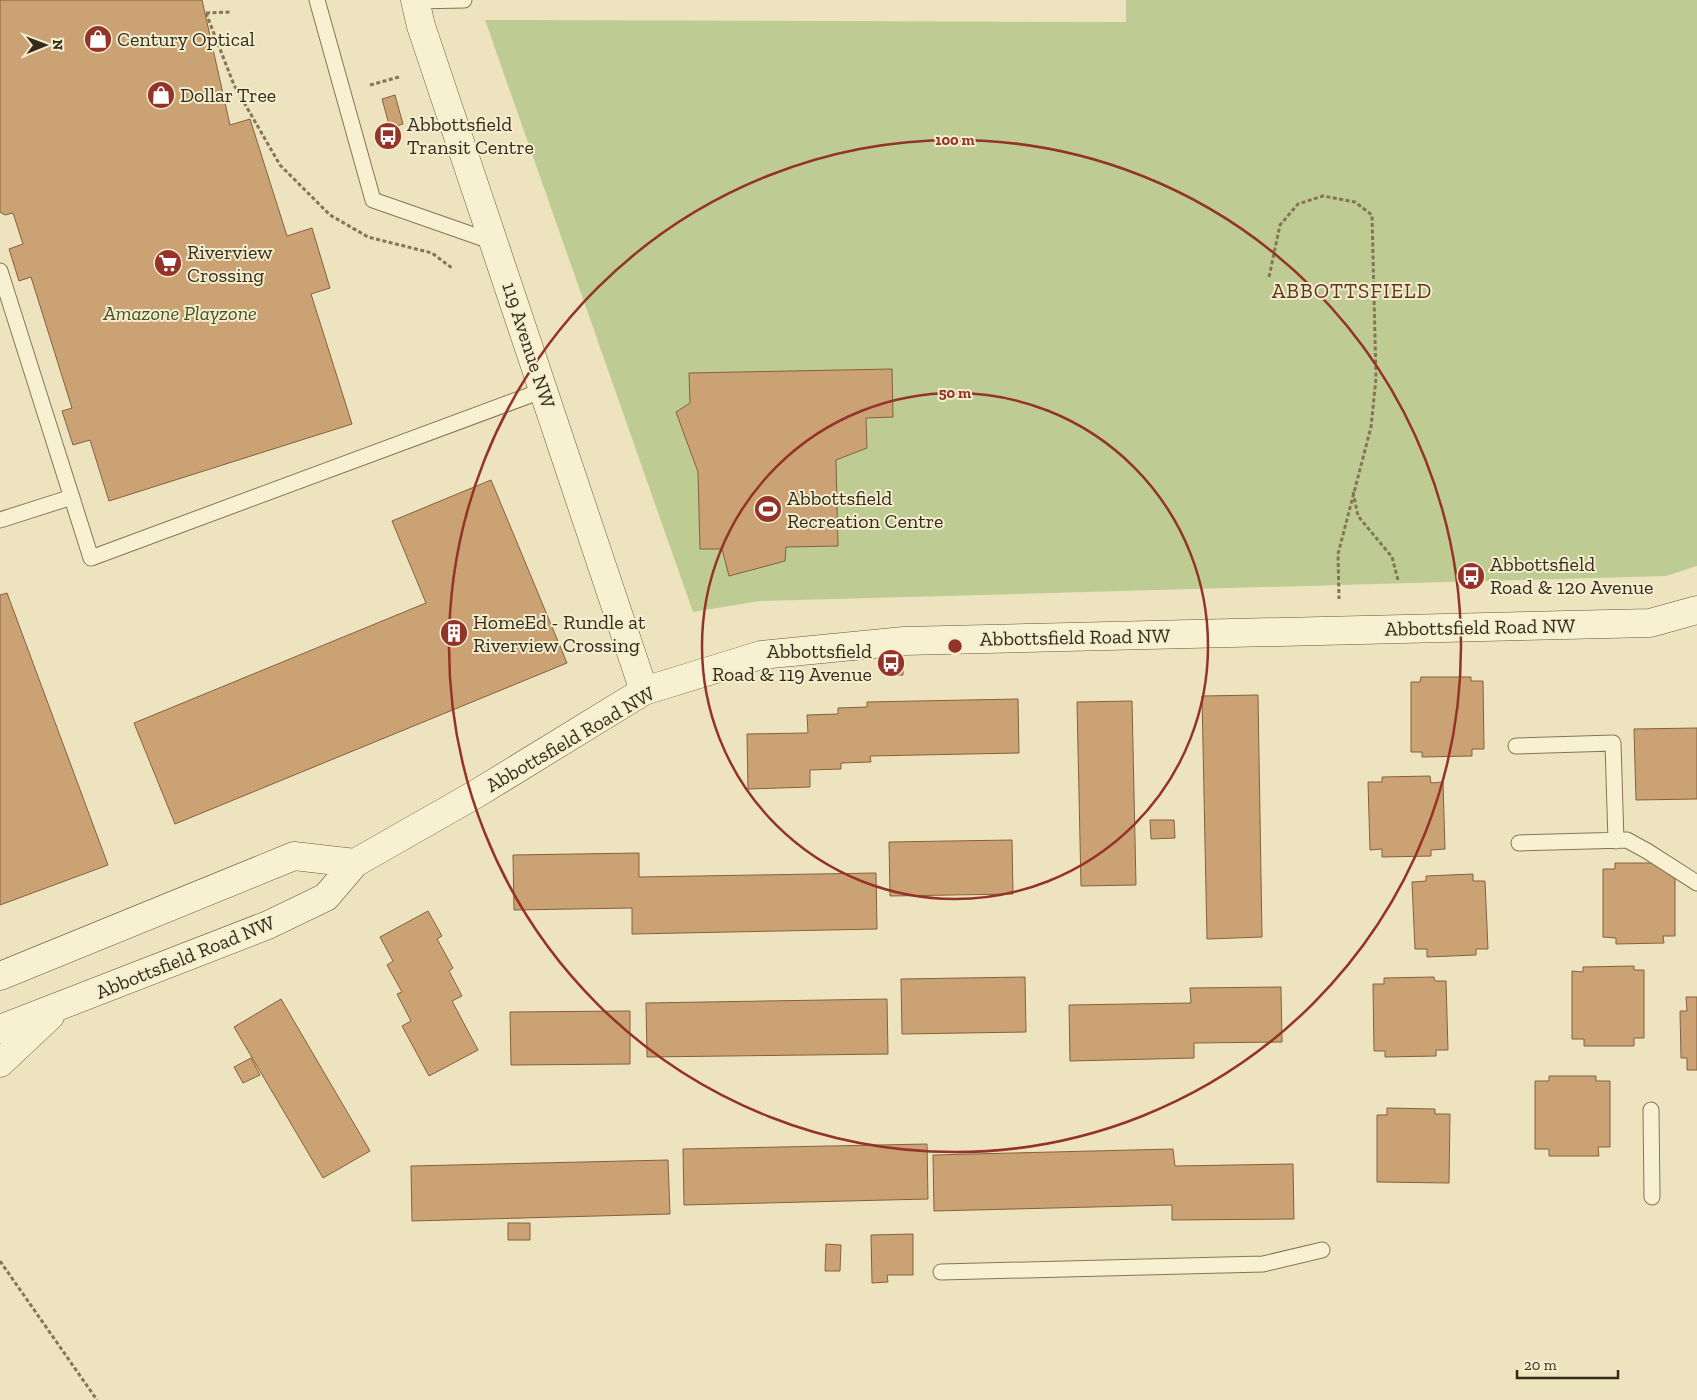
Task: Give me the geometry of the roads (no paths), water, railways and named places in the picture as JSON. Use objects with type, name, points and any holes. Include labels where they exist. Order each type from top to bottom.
[{"type":"street","name":"119 Avenue NW","points":[[415,1],[644,691]]},
{"type":"street","name":"Abbottsfield Road NW","points":[[0,1029],[268,925],[310,905],[326,897],[355,863],[476,794],[644,691],[761,655],[904,641],[1650,623],[1697,610]]},
{"type":"street","points":[[0,976],[294,856],[355,863]]},
{"type":"street","points":[[0,1063],[60,1006]]},
{"type":"lane","points":[[317,0],[373,200],[496,243]]},
{"type":"lane","points":[[415,1],[464,0]]},
{"type":"lane","points":[[0,271],[91,558],[544,390]]},
{"type":"lane","points":[[0,520],[72,497]]},
{"type":"lane","points":[[1516,746],[1613,742],[1616,841]]},
{"type":"lane","points":[[1519,843],[1627,840],[1647,850],[1697,883]]},
{"type":"lane","points":[[1651,1110],[1652,1197]]},
{"type":"lane","points":[[941,1272],[1263,1264],[1322,1250]]},
{"type":"place","name":"Century Optical","points":[[98,39]]},
{"type":"place","name":"Dollar Tree","points":[[161,95]]},
{"type":"place","name":"Abbottsfield Transit Centre","points":[[388,136]]},
{"type":"place","name":"Riverview Crossing","points":[[168,263]]},
{"type":"place","name":"Abbottsfield Recreation Centre","points":[[768,509]]},
{"type":"place","name":"Abbottsfield Road & 120 Avenue","points":[[1471,576]]},
{"type":"place","name":"HomeEd - Rundle at Riverview Crossing","points":[[454,633]]},
{"type":"place","name":"Abbottsfield Road & 119 Avenue","points":[[891,663]]},
{"type":"district","name":"ABBOTTSFIELD","points":[[1352,290]]},
{"type":"park label","name":"Amazone Playzone","points":[[180,313]]}]
